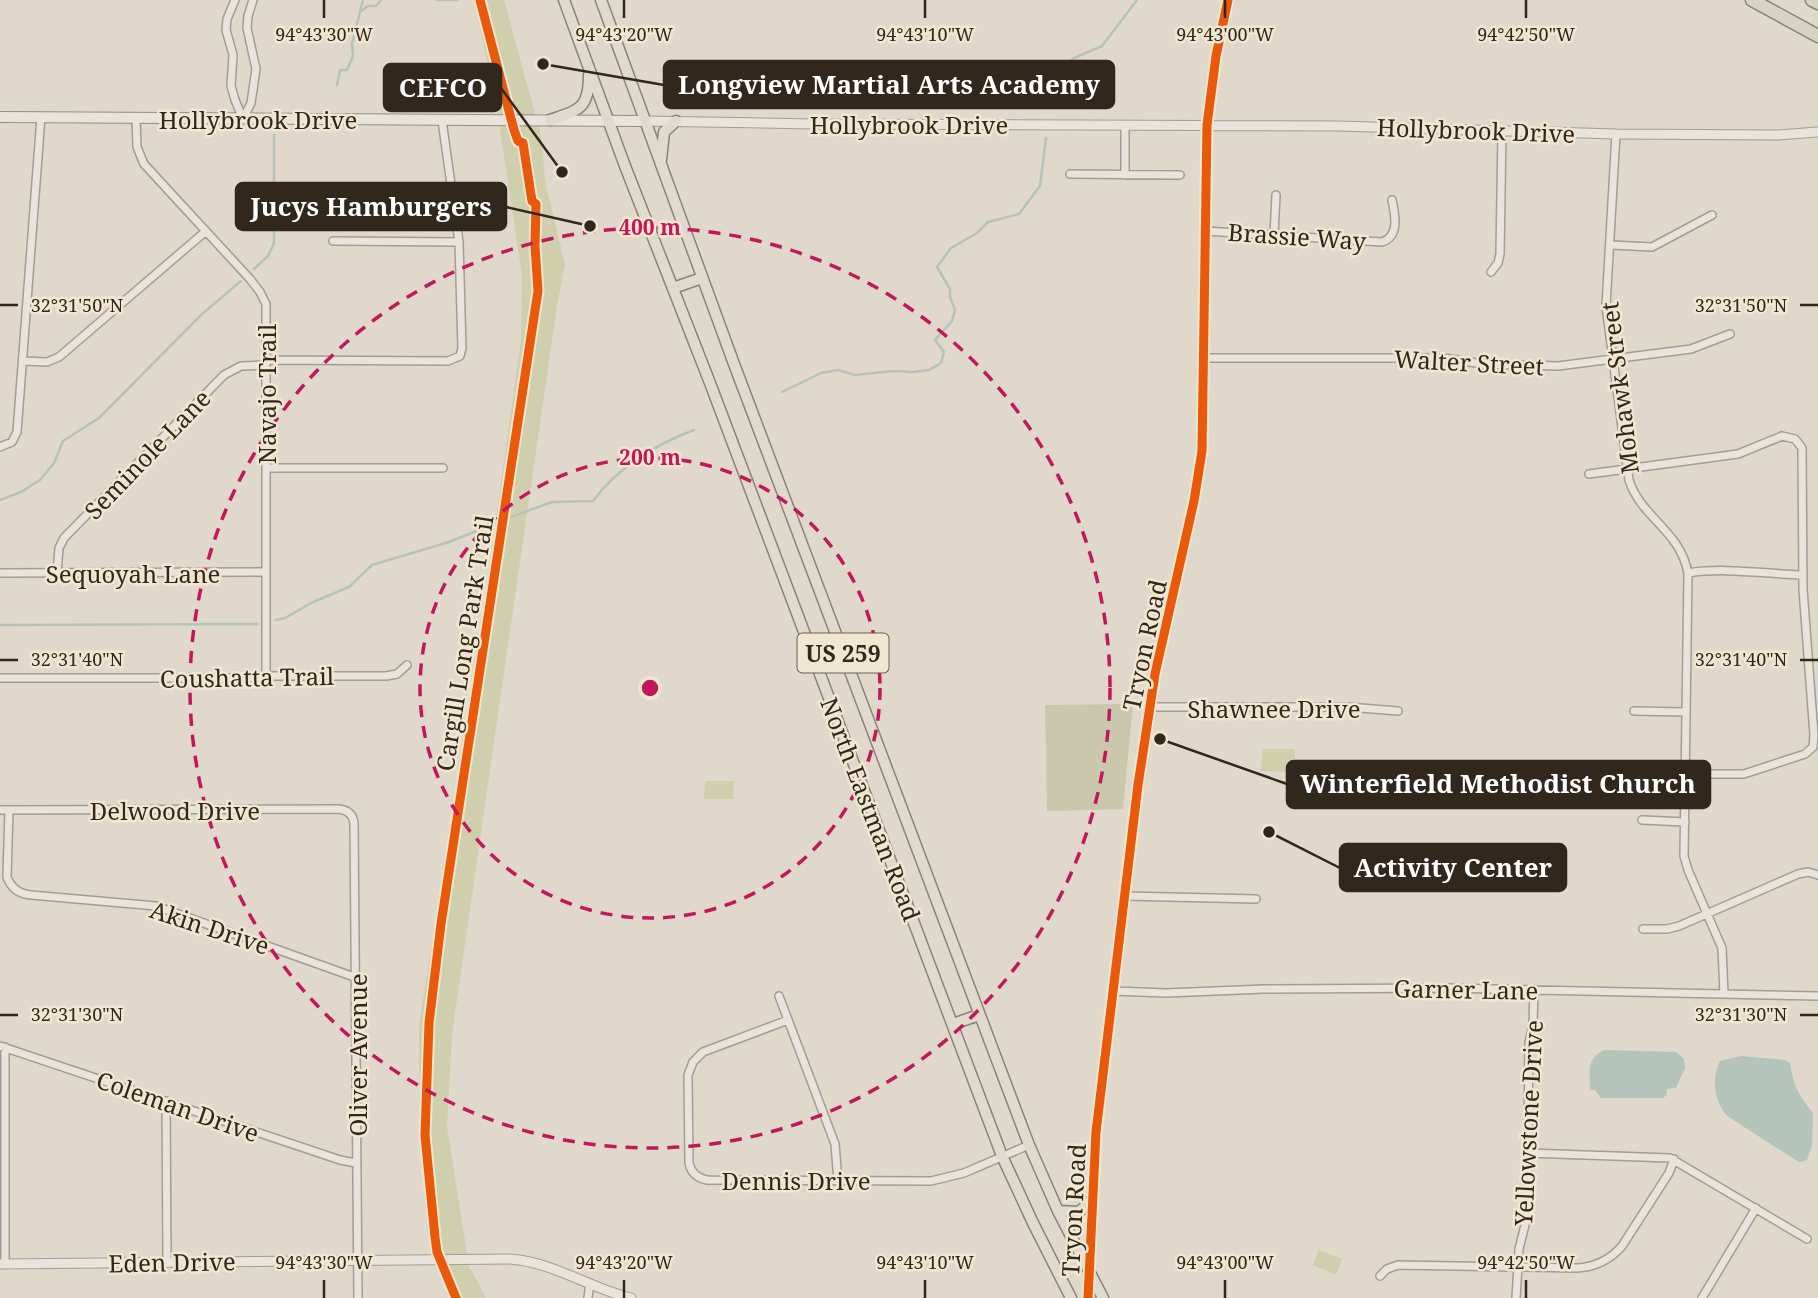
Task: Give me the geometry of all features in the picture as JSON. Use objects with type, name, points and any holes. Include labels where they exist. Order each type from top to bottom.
[{"type":"highway","points":[[1752,0],[1818,36]]},
{"type":"highway","points":[[1812,0],[1818,3]]},
{"type":"main road","name":"North Eastman Road","points":[[564,0],[1002,1156],[1071,1298]]},
{"type":"main road","name":"North Eastman Road","points":[[601,0],[702,278],[1029,1145],[1058,1211],[1103,1298]]},
{"type":"main road","points":[[550,120],[578,109],[585,102],[589,92],[589,69]]},
{"type":"main road","name":"Hollybrook Drive","points":[[0,117],[645,121]]},
{"type":"main road","points":[[661,166],[662,136],[676,121]]},
{"type":"main road","points":[[673,288],[702,278]]},
{"type":"main road","points":[[817,664],[843,654]]},
{"type":"main road","points":[[953,1024],[979,1015]]},
{"type":"main road","points":[[1058,1211],[1079,1212],[1092,1200]]},
{"type":"street","points":[[235,0],[226,27],[234,62],[234,100],[243,119]]},
{"type":"street","points":[[243,119],[251,103],[256,69],[249,43],[247,20],[253,0]]},
{"type":"street","name":"Tryon Road","points":[[1088,1298],[1096,1132],[1150,707],[1157,663],[1198,481],[1204,425],[1207,125],[1216,56],[1228,0]]},
{"type":"street","points":[[231,48],[249,43]]},
{"type":"street","points":[[0,447],[10,443],[17,434],[40,117]]},
{"type":"street","name":"Navajo Trail","points":[[136,118],[137,147],[144,164],[250,279],[264,298],[266,676]]},
{"type":"street","name":"Seminole Lane","points":[[57,573],[59,548],[64,538],[224,375],[241,366],[266,363],[448,361],[458,358],[463,350],[459,242],[442,120]]},
{"type":"street","name":"Hollybrook Drive","points":[[645,121],[1337,125],[1616,134],[1778,135],[1818,132]]},
{"type":"street","points":[[1125,125],[1125,175]]},
{"type":"street","points":[[1491,272],[1498,263],[1500,254],[1502,132]]},
{"type":"street","name":"Mohawk Street","points":[[1616,134],[1606,306],[1612,359],[1627,470],[1635,496],[1670,534],[1682,554],[1688,573],[1685,863],[1723,950],[1724,994]]},
{"type":"street","points":[[1070,174],[1180,175]]},
{"type":"street","points":[[1274,235],[1276,195]]},
{"type":"street","name":"Brassie Way","points":[[1205,231],[1385,241],[1394,231],[1392,200]]},
{"type":"street","points":[[1611,245],[1653,247],[1712,215]]},
{"type":"street","points":[[23,360],[49,362],[59,357],[206,231]]},
{"type":"street","points":[[333,241],[459,242]]},
{"type":"street","name":"Walter Street","points":[[1204,358],[1443,358],[1483,364],[1553,366],[1691,349],[1730,334]]},
{"type":"street","points":[[1588,474],[1738,454],[1782,436],[1795,439],[1801,445],[1803,575],[1814,735],[1812,749],[1745,774],[1686,774]]},
{"type":"street","points":[[266,468],[443,468]]},
{"type":"street","points":[[1688,573],[1717,569],[1763,575],[1803,575]]},
{"type":"street","name":"Sequoyah Lane","points":[[0,573],[266,572]]},
{"type":"street","name":"Coushatta Trail","points":[[0,678],[390,676],[407,666]]},
{"type":"street","name":"Shawnee Drive","points":[[1150,707],[1348,707],[1398,711]]},
{"type":"street","points":[[1634,711],[1686,712]]},
{"type":"street","name":"Delwood Drive","points":[[4,810],[341,809],[350,813]]},
{"type":"street","name":"Akin Drive","points":[[4,810],[7,877],[12,886],[21,893],[160,907],[357,978]]},
{"type":"street","name":"Oliver Avenue","points":[[350,813],[354,823],[357,978],[358,1298]]},
{"type":"street","points":[[1642,820],[1685,822]]},
{"type":"street","points":[[1643,929],[1674,928],[1798,874],[1808,872],[1818,875]]},
{"type":"street","points":[[1125,896],[1256,899]]},
{"type":"street","name":"Garner Lane","points":[[1113,991],[1436,988],[1818,996]]},
{"type":"street","name":"Yellowstone Drive","points":[[1516,1298],[1520,1246],[1527,1217],[1529,1039],[1534,1022],[1534,989]]},
{"type":"street","points":[[779,996],[835,1144],[838,1181]]},
{"type":"street","name":"Dennis Drive","points":[[788,1020],[703,1052],[695,1059],[688,1075],[691,1169],[697,1177],[707,1180],[941,1180],[1029,1145]]},
{"type":"street","points":[[2,1046],[3,1264]]},
{"type":"street","name":"Coleman Drive","points":[[2,1046],[344,1162],[356,1163]]},
{"type":"street","points":[[166,1101],[167,1262]]},
{"type":"street","points":[[1528,1153],[1674,1159],[1807,1239]]},
{"type":"street","points":[[1380,1276],[1387,1269],[1398,1265],[1583,1268],[1609,1258],[1626,1241],[1669,1173],[1674,1159]]},
{"type":"street","points":[[1702,1298],[1756,1208]]},
{"type":"street","name":"Eden Drive","points":[[3,1264],[520,1260],[560,1269],[631,1298]]},
{"type":"street","points":[[588,1298],[590,1283]]},
{"type":"green space","points":[[474,0],[504,0],[541,136],[545,180],[565,265],[452,1034],[447,1127],[469,1266],[486,1298],[450,1298],[427,1229],[420,1130],[419,1026],[483,611],[521,340],[522,276],[496,101]]},
{"type":"green space","points":[[1133,704],[1123,809],[1047,811],[1045,705]]},
{"type":"green space","points":[[1263,749],[1295,749],[1294,772],[1260,771]]},
{"type":"green space","points":[[705,781],[734,781],[733,799],[704,799]]},
{"type":"green space","points":[[1319,1250],[1342,1259],[1336,1275],[1313,1265]]},
{"type":"shaded area","points":[[1605,1050],[1676,1052],[1684,1059],[1685,1068],[1676,1088],[1667,1089],[1666,1096],[1662,1098],[1601,1098],[1595,1090],[1590,1090],[1590,1071],[1592,1061]]},
{"type":"shaded area","points":[[1741,1056],[1785,1060],[1790,1063],[1797,1090],[1813,1113],[1812,1145],[1807,1160],[1799,1162],[1727,1116],[1723,1110],[1715,1090],[1717,1068],[1720,1061]]},
{"type":"waterway","points":[[337,85],[340,70],[347,70],[353,56],[352,44],[363,0]]},
{"type":"waterway","points":[[361,11],[368,6],[376,6],[381,0]]},
{"type":"waterway","points":[[437,0],[458,0]]},
{"type":"waterway","points":[[1043,103],[1051,78],[1074,58],[1102,46],[1137,0]]},
{"type":"waterway","points":[[254,269],[268,256],[274,243],[274,135]]},
{"type":"waterway","points":[[782,392],[821,373],[838,370],[855,375],[912,372],[929,370],[941,363],[944,352],[935,340],[952,321],[955,310],[950,289],[937,267],[951,248],[977,233],[988,222],[1019,214],[1040,186],[1046,138]]},
{"type":"waterway","points":[[0,500],[21,492],[40,480],[54,463],[63,441],[99,418],[202,314],[241,281]]},
{"type":"waterway","points":[[508,518],[552,502],[593,501],[614,478],[638,458],[694,430]]},
{"type":"waterway","points":[[276,620],[349,587],[372,565],[449,542],[499,522]]},
{"type":"waterway","points":[[0,625],[258,624]]},
{"type":"cycle path","name":"Cargill Long Park Trail","points":[[456,1298],[437,1252],[435,1237],[425,1135],[429,1023],[441,924],[538,291],[536,204],[532,201],[523,143],[518,141],[514,130],[480,0]]},
{"type":"cycle path","points":[[1088,1298],[1096,1132],[1138,785],[1155,674],[1194,501],[1202,451],[1207,125],[1216,56],[1228,0]]},
{"type":"place","name":"Longview Martial Arts Academy","points":[[543,64]]},
{"type":"place","name":"CEFCO","points":[[562,172]]},
{"type":"place","name":"Jucys Hamburgers","points":[[590,226]]},
{"type":"place","name":"Winterfield Methodist Church","points":[[1160,739]]},
{"type":"place","name":"Activity Center","points":[[1269,832]]}]
